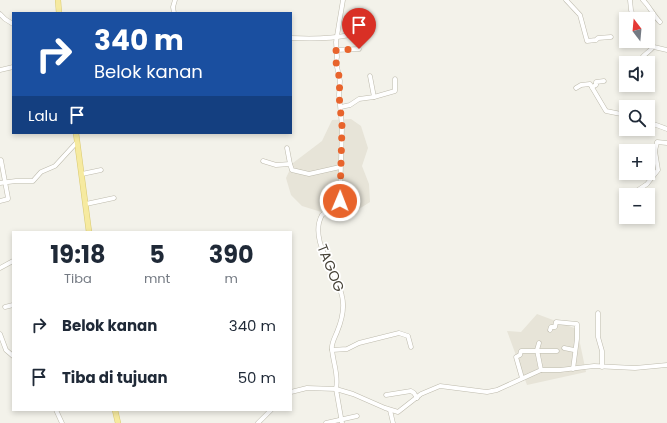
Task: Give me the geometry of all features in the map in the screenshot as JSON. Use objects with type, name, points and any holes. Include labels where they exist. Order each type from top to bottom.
[{"type":"main road","points":[[58,0],[59,12]]},
{"type":"main road","points":[[76,134],[89,231]]},
{"type":"main road","points":[[115,411],[118,423]]},
{"type":"street","points":[[174,12],[173,7],[175,0]]},
{"type":"street","name":"TAGOG","points":[[332,350],[343,313],[343,297],[330,268],[318,232],[322,215],[340,201],[342,126],[339,95],[340,81],[336,62],[336,50],[343,0]]},
{"type":"street","points":[[566,0],[580,15],[587,42],[598,38],[611,37]]},
{"type":"street","points":[[630,0],[632,12]]},
{"type":"street","points":[[643,0],[651,8],[655,17],[660,22]]},
{"type":"street","points":[[0,14],[5,20],[12,24]]},
{"type":"street","points":[[292,38],[337,38],[350,35]]},
{"type":"street","points":[[655,47],[667,50]]},
{"type":"street","points":[[644,56],[652,48]]},
{"type":"street","points":[[336,50],[359,49]]},
{"type":"street","points":[[0,70],[12,67]]},
{"type":"street","points":[[370,76],[374,97]]},
{"type":"street","points":[[340,107],[350,105],[359,98],[374,97],[395,91],[395,79]]},
{"type":"street","points":[[592,86],[596,85],[596,82],[604,81]]},
{"type":"street","points":[[576,88],[583,84],[590,84],[606,111],[619,114]]},
{"type":"street","points":[[655,125],[667,129]]},
{"type":"street","points":[[0,183],[33,181],[40,172],[55,166],[77,142]]},
{"type":"street","points":[[641,188],[647,184],[658,170],[656,151],[657,142],[667,143]]},
{"type":"street","points":[[287,148],[292,170],[305,174],[340,167]]},
{"type":"street","points":[[0,201],[8,199],[2,160]]},
{"type":"street","points":[[263,161],[276,165],[290,164]]},
{"type":"street","points":[[82,174],[101,170]]},
{"type":"street","points":[[86,204],[114,198]]},
{"type":"street","points":[[0,268],[12,262]]},
{"type":"street","points":[[5,307],[12,305]]},
{"type":"street","points":[[598,313],[598,333],[602,351],[602,367]]},
{"type":"street","points":[[550,330],[550,327],[555,327],[556,322],[577,324],[577,339],[574,350],[573,369]]},
{"type":"street","points":[[342,421],[336,389],[337,377],[332,350],[347,349],[359,343],[399,333],[408,336],[411,347]]},
{"type":"street","points":[[0,334],[6,350],[12,355]]},
{"type":"street","points":[[539,342],[537,350],[541,370]]},
{"type":"street","points":[[564,348],[574,350]]},
{"type":"street","points":[[522,378],[516,356],[520,355],[522,351],[557,351]]},
{"type":"street","points":[[292,392],[306,388],[336,389],[353,394],[395,412],[401,410],[429,390],[440,386],[487,392],[497,390],[541,370],[602,367],[635,368],[667,365]]},
{"type":"street","points":[[386,395],[410,391],[414,393],[416,398]]},
{"type":"street","points":[[390,410],[393,423]]},
{"type":"street","points":[[56,411],[62,423]]},
{"type":"street","points":[[258,423],[270,411]]},
{"type":"street","points":[[326,423],[342,421],[356,416]]},
{"type":"shaded area","points":[[351,119],[361,126],[368,148],[362,166],[369,184],[370,202],[351,214],[331,215],[302,206],[291,195],[286,178],[293,163],[322,141],[332,120]]},
{"type":"shaded area","points":[[537,314],[577,329],[586,372],[527,385],[507,331],[521,332]]},
{"type":"route","points":[[340,201],[342,126],[339,95],[340,77],[336,62],[336,50],[359,49]]}]
